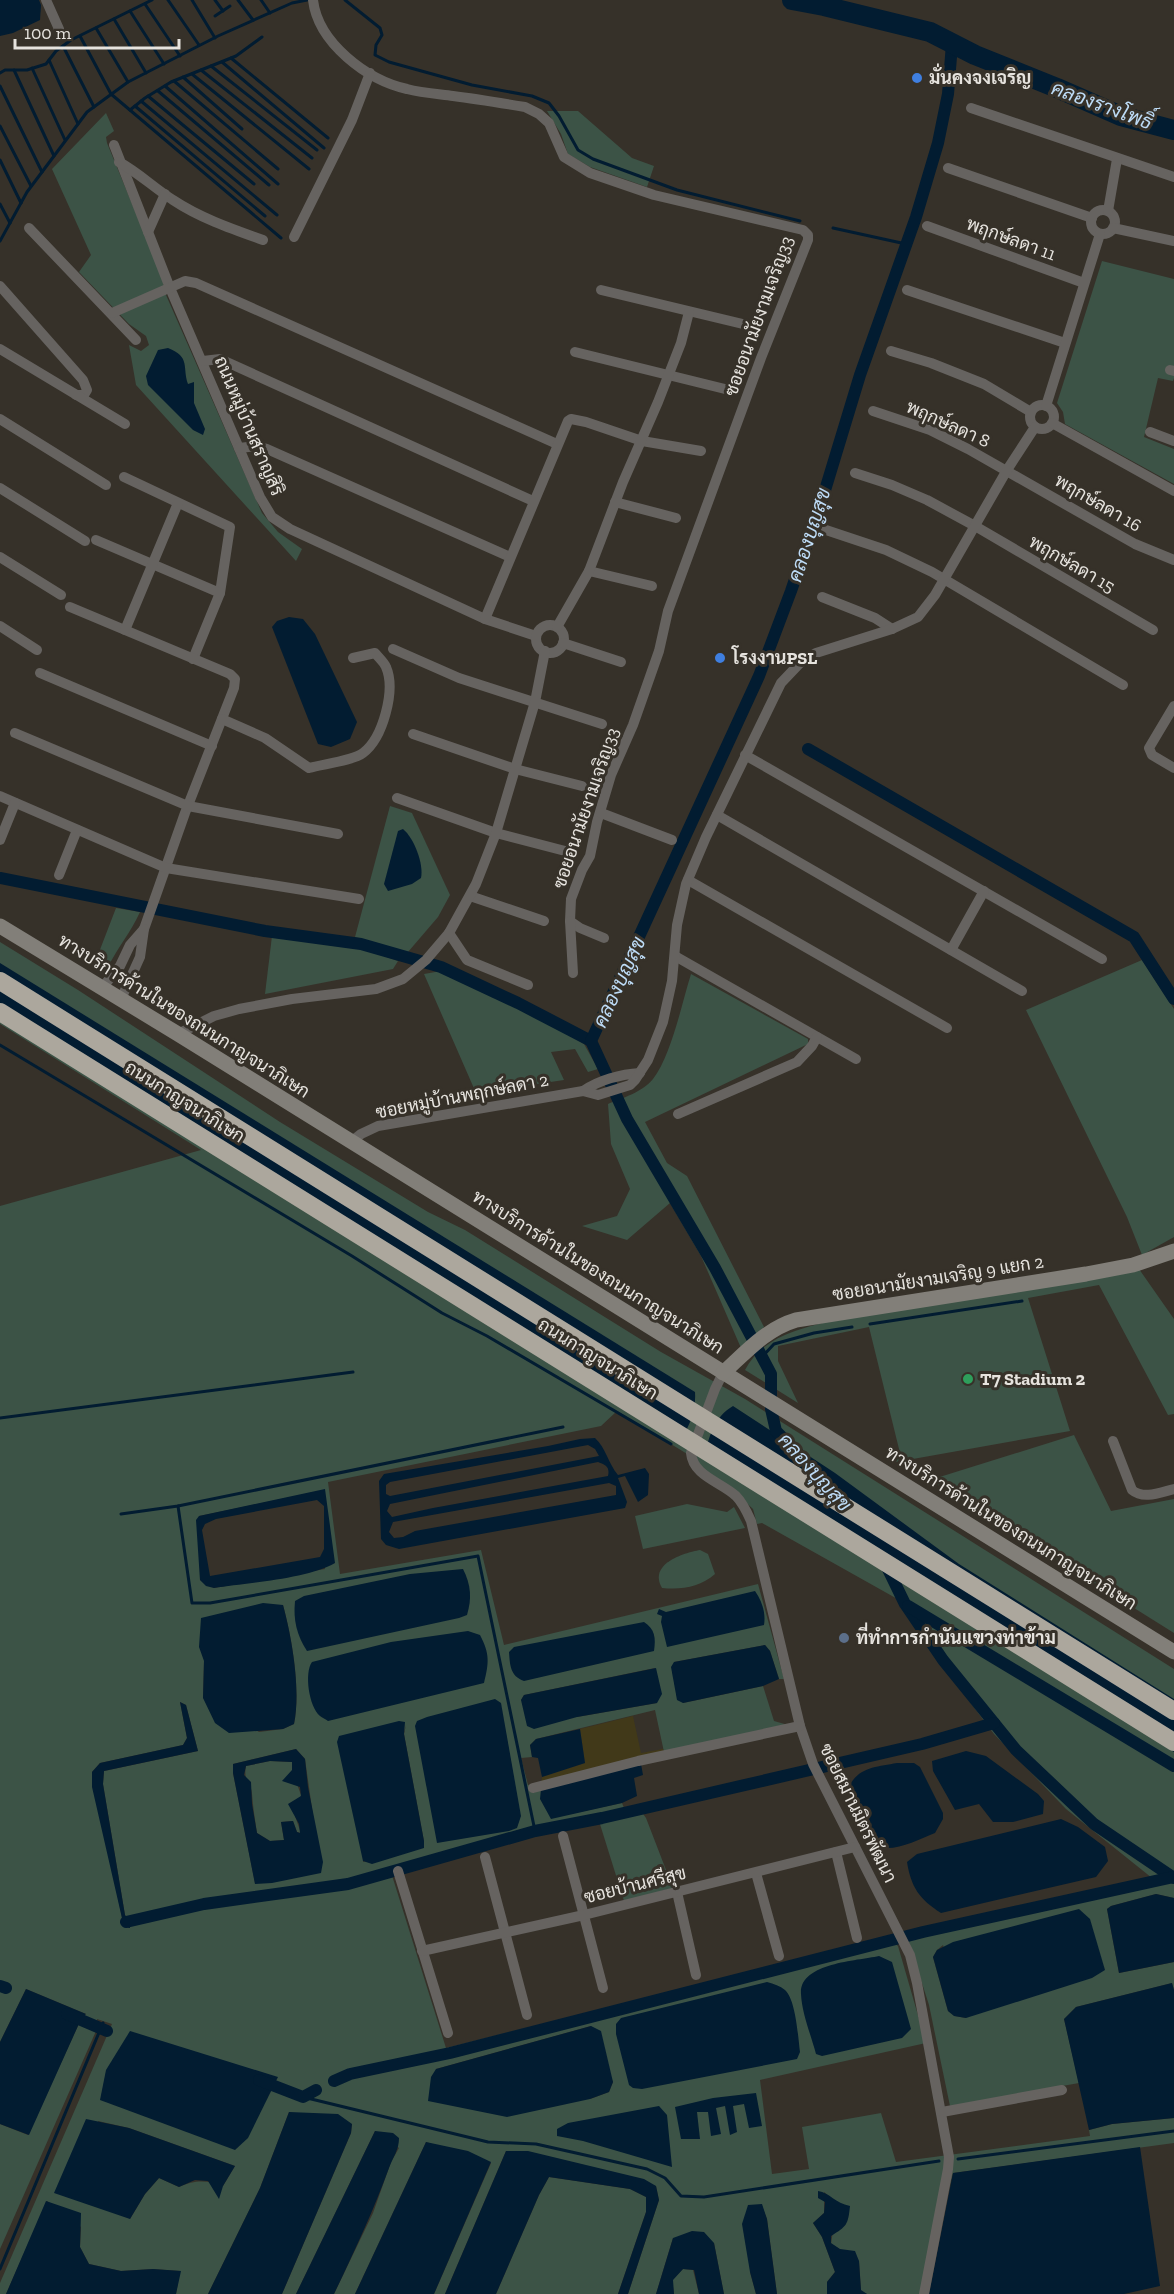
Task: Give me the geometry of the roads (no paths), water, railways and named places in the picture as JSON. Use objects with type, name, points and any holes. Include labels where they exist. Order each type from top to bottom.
[{"type":"highway","name":"ถนนกาญจนาภิเษก","points":[[0,981],[1174,1711]]},
{"type":"highway","name":"ถนนกาญจนาภิเษก","points":[[0,1012],[1174,1742]]},
{"type":"main road","name":"ทางบริการด้านในของถนนกาญจนาภิเษก","points":[[0,926],[1174,1652]]},
{"type":"main road","name":"ซอยอนามัยงามเจริญ 9 แยก 2","points":[[723,1373],[766,1334],[783,1324],[796,1320],[1086,1274],[1133,1265],[1174,1251]]},
{"type":"street","points":[[46,0],[58,29]]},
{"type":"street","name":"ซอยอนามัยงามเจริญ33","points":[[313,0],[314,10],[324,33],[339,51],[370,73],[406,89],[525,108],[539,114],[549,123],[564,157],[590,173],[654,195],[803,230],[808,235],[668,612],[659,651],[633,725],[611,775],[590,856],[571,899],[573,973]]},
{"type":"street","points":[[294,237],[355,114],[370,73]]},
{"type":"street","points":[[970,108],[1174,177]]},
{"type":"street","name":"ถนนหมู่บ้านสราญสิริ","points":[[114,145],[170,288],[265,508],[280,524],[485,619],[536,636]]},
{"type":"street","points":[[1108,211],[1096,212],[1092,218],[1094,229],[1100,234],[1108,233],[1113,228],[1115,220],[1108,211],[1117,159]]},
{"type":"street","points":[[119,162],[140,174],[165,194],[218,224],[263,240]]},
{"type":"street","points":[[948,168],[1092,218]]},
{"type":"street","points":[[148,232],[165,194]]},
{"type":"street","name":"พฤกษ์ลดา 11","points":[[927,226],[1084,283]]},
{"type":"street","points":[[29,228],[136,340]]},
{"type":"street","points":[[1113,228],[1174,242]]},
{"type":"street","points":[[1046,406],[1100,234]]},
{"type":"street","points":[[112,313],[185,281],[196,283],[557,444]]},
{"type":"street","points":[[0,286],[83,380],[87,390],[84,395],[76,395]]},
{"type":"street","points":[[601,290],[747,325]]},
{"type":"street","points":[[906,290],[1065,343]]},
{"type":"street","points":[[556,627],[589,571],[681,343],[689,312]]},
{"type":"street","points":[[0,349],[125,424]]},
{"type":"street","points":[[891,351],[931,363],[984,384],[1031,412]]},
{"type":"street","points":[[575,352],[725,389]]},
{"type":"street","points":[[203,361],[211,358],[220,359],[533,501]]},
{"type":"street","points":[[1046,406],[1052,411],[1052,423],[1046,428],[1035,427],[1030,421],[1031,412],[1035,407],[1046,406]]},
{"type":"street","name":"พฤกษ์ลดา 8","points":[[873,411],[930,430],[1007,470]]},
{"type":"street","points":[[0,419],[106,485]]},
{"type":"street","points":[[485,619],[565,424],[571,419],[642,441],[701,451]]},
{"type":"street","points":[[1052,423],[1174,491]]},
{"type":"street","points":[[628,1080],[640,1073],[648,1060],[663,1022],[672,981],[677,925],[688,880],[745,755],[782,683],[800,663],[828,648],[892,629],[918,617],[928,606],[1007,470],[1035,427]]},
{"type":"street","points":[[1150,432],[1174,441]]},
{"type":"street","points":[[239,448],[256,446],[267,449],[510,557]]},
{"type":"street","name":"พฤกษ์ลดา 16","points":[[1007,470],[1135,544],[1174,560]]},
{"type":"street","name":"พฤกษ์ลดา 15","points":[[855,473],[927,500],[1153,630]]},
{"type":"street","points":[[124,477],[230,527],[220,593],[193,659]]},
{"type":"street","points":[[0,488],[90,540],[220,593]]},
{"type":"street","points":[[615,502],[676,518]]},
{"type":"street","points":[[125,630],[178,503]]},
{"type":"street","points":[[826,530],[886,550],[944,579],[1123,685]]},
{"type":"street","points":[[0,558],[61,595]]},
{"type":"street","points":[[589,571],[652,586]]},
{"type":"street","points":[[822,597],[867,614],[892,629]]},
{"type":"street","points":[[70,607],[230,674],[236,679],[144,929],[140,957],[121,999]]},
{"type":"street","points":[[0,626],[37,650]]},
{"type":"street","points":[[556,627],[562,633],[563,643],[556,651],[545,651],[539,648],[536,636],[541,628],[556,627]]},
{"type":"street","points":[[563,643],[621,662]]},
{"type":"street","points":[[393,649],[459,678],[602,724]]},
{"type":"street","points":[[178,1034],[214,1016],[239,1009],[292,999],[376,988],[403,979],[426,960],[449,933],[470,896],[496,833],[535,702],[545,651]]},
{"type":"street","points":[[222,719],[265,738],[309,768],[361,755],[372,744],[382,726],[390,695],[386,668],[375,652],[353,658]]},
{"type":"street","points":[[40,673],[212,746]]},
{"type":"street","points":[[1174,706],[1149,748],[1152,755],[1174,768]]},
{"type":"street","points":[[15,733],[188,806],[338,834]]},
{"type":"street","points":[[413,734],[515,768],[582,786]]},
{"type":"street","points":[[745,755],[1102,959]]},
{"type":"street","points":[[0,796],[166,868],[358,899]]},
{"type":"street","points":[[397,798],[496,833],[569,852]]},
{"type":"street","points":[[0,840],[15,803]]},
{"type":"street","points":[[600,813],[672,840]]},
{"type":"street","points":[[717,815],[1022,991]]},
{"type":"street","points":[[58,875],[77,830]]},
{"type":"street","points":[[688,880],[947,1028]]},
{"type":"street","points":[[951,950],[984,891]]},
{"type":"street","points":[[470,896],[544,921]]},
{"type":"street","points":[[570,921],[604,938]]},
{"type":"street","points":[[102,988],[120,966],[130,945],[144,929]]},
{"type":"street","points":[[449,933],[467,960],[528,985]]},
{"type":"street","points":[[675,956],[856,1059]]},
{"type":"street","points":[[678,1114],[797,1062],[817,1037]]},
{"type":"street","name":"ซอยหมู่บ้านพฤกษ์ลดา 2","points":[[351,1142],[378,1126],[583,1091],[598,1095],[628,1080]]},
{"type":"street","name":"ซอยหมู่บ้านพฤกษ์ลดา 2","points":[[583,1091],[593,1084],[628,1080]]},
{"type":"street","name":"ซอยสมานมิตรพัฒนา","points":[[723,1373],[715,1389],[691,1458],[698,1469],[736,1496],[751,1521],[800,1726],[815,1768],[909,1955],[928,2034],[948,2145],[948,2169],[924,2294]]},
{"type":"street","points":[[1113,1441],[1132,1490],[1137,1494],[1149,1495],[1174,1489]]},
{"type":"street","points":[[533,1788],[638,1761],[800,1726]]},
{"type":"street","points":[[563,1836],[603,1988]]},
{"type":"street","name":"ซอยบ้านศรีสุข","points":[[422,1951],[584,1915],[855,1847]]},
{"type":"street","points":[[836,1852],[857,1938]]},
{"type":"street","points":[[485,1857],[527,2015]]},
{"type":"street","points":[[398,1871],[448,2033]]},
{"type":"street","points":[[756,1872],[779,1956]]},
{"type":"street","points":[[677,1892],[696,1975]]},
{"type":"street","points":[[942,2112],[1062,2090]]},
{"type":"water","points":[[0,0],[39,0],[40,20],[13,33],[0,36]]},
{"type":"water","points":[[168,348],[183,359],[188,384],[194,382],[194,403],[205,429],[203,435],[193,430],[148,385],[146,376],[158,350]]},
{"type":"water","points":[[289,617],[303,619],[315,634],[357,722],[350,739],[331,747],[318,744],[272,627],[277,621]]},
{"type":"water","points":[[403,829],[411,838],[417,852],[422,872],[421,878],[412,884],[388,891],[384,884],[398,831]]},
{"type":"water","points":[[0,963],[695,1392],[692,1416],[681,1439],[0,1018]]},
{"type":"water","points":[[733,1406],[835,1473],[959,1564],[1174,1699],[1174,1752],[704,1457],[710,1435],[717,1422]]},
{"type":"water","points":[[595,1438],[618,1475],[645,1468],[649,1474],[648,1495],[638,1502],[625,1476],[618,1478],[627,1502],[625,1508],[399,1549],[386,1545],[381,1539],[379,1481],[384,1474]],"holes":[[[588,1445],[595,1449],[599,1456],[390,1496],[386,1494],[386,1485],[390,1482]],[[598,1462],[608,1468],[608,1476],[392,1517],[387,1511],[390,1504]],[[609,1483],[616,1486],[616,1495],[415,1531],[403,1537],[394,1538],[389,1532],[393,1522]]]},
{"type":"water","points":[[325,1489],[335,1563],[309,1573],[276,1580],[214,1588],[206,1586],[200,1580],[196,1520],[199,1516]],"holes":[[[317,1500],[324,1506],[324,1549],[320,1557],[210,1576],[202,1530],[205,1524],[216,1519]]]},
{"type":"water","points":[[463,1569],[468,1581],[470,1603],[467,1615],[459,1618],[307,1651],[296,1628],[295,1601],[304,1596],[410,1574]]},
{"type":"water","points":[[755,1591],[763,1607],[764,1625],[667,1647],[661,1622],[662,1616],[657,1614],[659,1609],[666,1612]]},
{"type":"water","points":[[263,1603],[283,1605],[290,1633],[296,1680],[294,1724],[283,1729],[229,1733],[215,1723],[203,1698],[204,1661],[199,1647],[201,1618]]},
{"type":"water","points":[[644,1622],[654,1634],[654,1651],[524,1681],[519,1679],[512,1670],[509,1652],[514,1647]]},
{"type":"water","points":[[468,1631],[480,1635],[486,1648],[488,1664],[484,1683],[328,1721],[316,1712],[308,1682],[312,1662],[391,1642]]},
{"type":"water","points":[[765,1645],[770,1651],[779,1679],[763,1686],[683,1703],[677,1700],[671,1667],[674,1662]]},
{"type":"water","points":[[656,1668],[662,1694],[657,1703],[577,1717],[534,1729],[527,1726],[521,1700],[524,1695]]},
{"type":"water","points":[[495,1699],[501,1703],[521,1816],[517,1828],[437,1843],[415,1726],[417,1721]]},
{"type":"water","points":[[180,1702],[186,1705],[198,1751],[104,1771],[103,1784],[125,1915],[130,1923],[130,1928],[124,1927],[92,1787],[92,1772],[100,1763],[183,1745],[187,1738]]},
{"type":"water","points":[[399,1721],[405,1722],[404,1734],[424,1848],[372,1864],[363,1861],[337,1742],[339,1736]]},
{"type":"water","points":[[580,1729],[585,1763],[542,1777],[538,1758],[532,1757],[530,1745],[536,1739]]},
{"type":"water","points":[[296,1749],[305,1759],[308,1787],[323,1862],[321,1873],[272,1883],[255,1884],[233,1764]],"holes":[[[270,1761],[292,1762],[292,1770],[282,1781],[300,1787],[301,1796],[288,1804],[299,1824],[300,1833],[297,1832],[293,1821],[281,1822],[284,1840],[270,1841],[257,1833],[251,1782],[244,1775],[246,1766]]]},
{"type":"water","points":[[966,1751],[986,1756],[1038,1794],[1044,1801],[1043,1814],[1013,1822],[993,1822],[979,1804],[955,1810],[933,1771],[932,1761]]},
{"type":"water","points":[[897,1763],[914,1763],[920,1767],[943,1813],[943,1819],[935,1833],[904,1845],[885,1848],[878,1846],[872,1840],[848,1789],[856,1776],[862,1772]]},
{"type":"water","points":[[641,1764],[643,1775],[634,1778],[637,1796],[622,1803],[551,1819],[540,1799],[541,1789]]},
{"type":"water","points":[[1061,1819],[1078,1827],[1105,1847],[1108,1861],[1096,1877],[941,1913],[917,1892],[911,1879],[907,1862],[917,1854]]},
{"type":"water","points":[[1156,1894],[1174,1898],[1174,1962],[1119,1973],[1107,1909]]},
{"type":"water","points":[[1079,1909],[1090,1919],[1105,1970],[1092,1978],[966,2018],[954,2016],[948,2011],[933,1957],[937,1950],[953,1942]]},
{"type":"water","points":[[879,1956],[892,1962],[911,2029],[902,2038],[822,2056],[816,2054],[803,2009],[801,1994],[803,1984],[809,1976],[831,1965]]},
{"type":"water","points":[[767,1982],[785,1990],[792,2002],[800,2052],[797,2059],[642,2089],[629,2085],[616,2034],[616,2024],[621,2018]]},
{"type":"water","points":[[1172,1983],[1174,1990],[1174,2118],[1112,2124],[1089,2130],[1064,2019],[1076,2007]]},
{"type":"water","points":[[26,1989],[86,2014],[82,2017],[29,2135],[0,2124],[0,2042]]},
{"type":"water","points":[[591,2026],[601,2031],[613,2082],[609,2092],[590,2099],[507,2117],[428,2101],[431,2077],[436,2069]]},
{"type":"water","points":[[130,2031],[278,2077],[248,2138],[235,2150],[100,2100],[106,2070]]},
{"type":"water","points":[[756,2093],[762,2126],[749,2128],[744,2104],[733,2106],[737,2132],[730,2135],[725,2106],[716,2108],[721,2134],[711,2136],[708,2112],[697,2112],[700,2139],[681,2139],[675,2107],[713,2098]]},
{"type":"water","points":[[659,2106],[667,2115],[672,2167],[583,2141],[557,2136],[557,2129],[568,2123]]},
{"type":"water","points":[[289,2112],[338,2114],[352,2124],[351,2133],[282,2294],[208,2294],[260,2188]]},
{"type":"water","points":[[86,2119],[129,2128],[235,2166],[223,2186],[219,2199],[208,2181],[195,2180],[179,2187],[159,2178],[145,2194],[130,2219],[54,2193]]},
{"type":"water","points":[[375,2131],[393,2133],[399,2138],[398,2146],[370,2216],[334,2294],[296,2294]]},
{"type":"water","points":[[426,2142],[468,2151],[491,2162],[434,2294],[355,2294]]},
{"type":"water","points":[[1140,2147],[1160,2286],[1124,2294],[929,2294],[953,2173]]},
{"type":"water","points":[[506,2151],[528,2151],[644,2179],[656,2186],[659,2200],[628,2294],[618,2294],[646,2212],[646,2197],[630,2189],[549,2177],[496,2294],[445,2294]]},
{"type":"water","points":[[818,2191],[850,2206],[846,2224],[831,2236],[831,2243],[840,2249],[855,2251],[859,2261],[861,2290],[867,2294],[827,2294],[827,2282],[835,2272],[822,2237],[813,2223],[824,2213],[825,2202],[818,2198]]},
{"type":"water","points":[[46,2201],[81,2213],[80,2247],[89,2264],[121,2271],[153,2269],[181,2271],[176,2294],[6,2294]]},
{"type":"water","points":[[762,2204],[767,2219],[777,2294],[756,2294],[742,2224],[748,2205]]},
{"type":"water","points":[[692,2231],[704,2232],[714,2243],[724,2294],[699,2294],[694,2270],[683,2269],[673,2280],[674,2294],[656,2294],[673,2238]]},
{"type":"waterway","points":[[0,73],[5,70],[27,70],[46,64],[56,51],[71,40],[152,0]]},
{"type":"waterway","points":[[168,0],[199,45]]},
{"type":"waterway","points":[[192,0],[215,38]]},
{"type":"waterway","points":[[215,0],[223,11]]},
{"type":"waterway","points":[[238,0],[253,20]]},
{"type":"waterway","points":[[261,0],[270,13]]},
{"type":"waterway","points":[[0,241],[27,192],[87,112],[128,82],[218,36],[292,3],[307,0]]},
{"type":"waterway","points":[[345,0],[380,28],[382,35],[376,45],[375,55],[389,62],[472,85],[532,96],[549,103],[578,150],[593,159],[677,190],[800,221]]},
{"type":"waterway","name":"คลองรางโพธิ์","points":[[792,0],[930,32],[975,55],[1121,116],[1174,130]]},
{"type":"waterway","points":[[145,4],[180,56]]},
{"type":"waterway","points":[[215,16],[230,6]]},
{"type":"waterway","points":[[130,11],[164,64]]},
{"type":"waterway","points":[[114,19],[146,73]]},
{"type":"waterway","points":[[96,28],[128,82]]},
{"type":"waterway","points":[[80,36],[111,94],[281,238]]},
{"type":"waterway","points":[[130,110],[171,82],[236,56],[262,37]]},
{"type":"waterway","name":"คลองบุญสุข","points":[[798,1453],[776,1431],[771,1409],[771,1374],[715,1268],[627,1119],[591,1041],[759,676],[791,591],[819,510],[860,375],[916,217],[938,143],[948,94],[952,44]]},
{"type":"waterway","points":[[63,46],[94,107]]},
{"type":"waterway","points":[[231,58],[328,138]]},
{"type":"waterway","points":[[49,60],[78,124]]},
{"type":"waterway","points":[[222,62],[324,148]]},
{"type":"waterway","points":[[211,66],[317,150]]},
{"type":"waterway","points":[[32,68],[65,140]]},
{"type":"waterway","points":[[14,70],[54,156]]},
{"type":"waterway","points":[[201,70],[312,158]]},
{"type":"waterway","points":[[192,74],[309,169]]},
{"type":"waterway","points":[[183,77],[242,129]]},
{"type":"waterway","points":[[174,81],[278,169]]},
{"type":"waterway","points":[[0,86],[42,172]]},
{"type":"waterway","points":[[165,86],[278,184]]},
{"type":"waterway","points":[[158,91],[269,185]]},
{"type":"waterway","points":[[148,96],[254,184]]},
{"type":"waterway","points":[[141,101],[277,215]]},
{"type":"waterway","points":[[135,106],[265,216]]},
{"type":"waterway","points":[[0,126],[31,186]]},
{"type":"waterway","points":[[0,160],[21,203]]},
{"type":"waterway","points":[[0,204],[10,223]]},
{"type":"waterway","points":[[833,228],[906,244]]},
{"type":"waterway","points":[[808,749],[1134,937],[1174,999]]},
{"type":"waterway","points":[[0,878],[265,931],[361,944],[441,967],[591,1041]]},
{"type":"waterway","points":[[0,1045],[352,1256],[442,1313],[487,1336],[671,1444]]},
{"type":"waterway","points":[[870,1324],[1022,1301]]},
{"type":"waterway","points":[[762,1357],[774,1344],[814,1333],[852,1327]]},
{"type":"waterway","points":[[0,1418],[353,1372]]},
{"type":"waterway","points":[[121,1514],[178,1506],[563,1427]]},
{"type":"waterway","points":[[178,1506],[192,1603],[210,1603],[478,1556],[535,1831]]},
{"type":"waterway","name":"คลองบุญสุข","points":[[886,1565],[905,1604],[943,1660],[1016,1750],[1094,1824],[1174,1878]]},
{"type":"waterway","points":[[908,1606],[1174,1766]]},
{"type":"waterway","points":[[126,1922],[204,1904],[348,1884],[535,1831],[602,1818],[922,1744],[994,1723]]},
{"type":"waterway","points":[[334,2081],[350,2074],[450,2053],[923,1932],[1173,1877]]},
{"type":"waterway","points":[[0,1986],[6,1988]]},
{"type":"waterway","points":[[67,2014],[107,2031]]},
{"type":"waterway","points":[[0,2269],[103,2023]]},
{"type":"waterway","points":[[259,2080],[303,2097],[316,2090]]},
{"type":"waterway","points":[[303,2097],[488,2142],[536,2144],[647,2169],[665,2178],[681,2196],[704,2197],[939,2161]]},
{"type":"waterway","points":[[958,2159],[1174,2131]]},
{"type":"place","name":"มั่นคงจงเจริญ","points":[[917,78]]},
{"type":"place","name":"โรงงานPSL","points":[[720,658]]},
{"type":"place","name":"T7 Stadium 2","points":[[968,1379]]},
{"type":"place","name":"ที่ทำการกำนันแขวงท่าข้าม","points":[[844,1638]]}]
